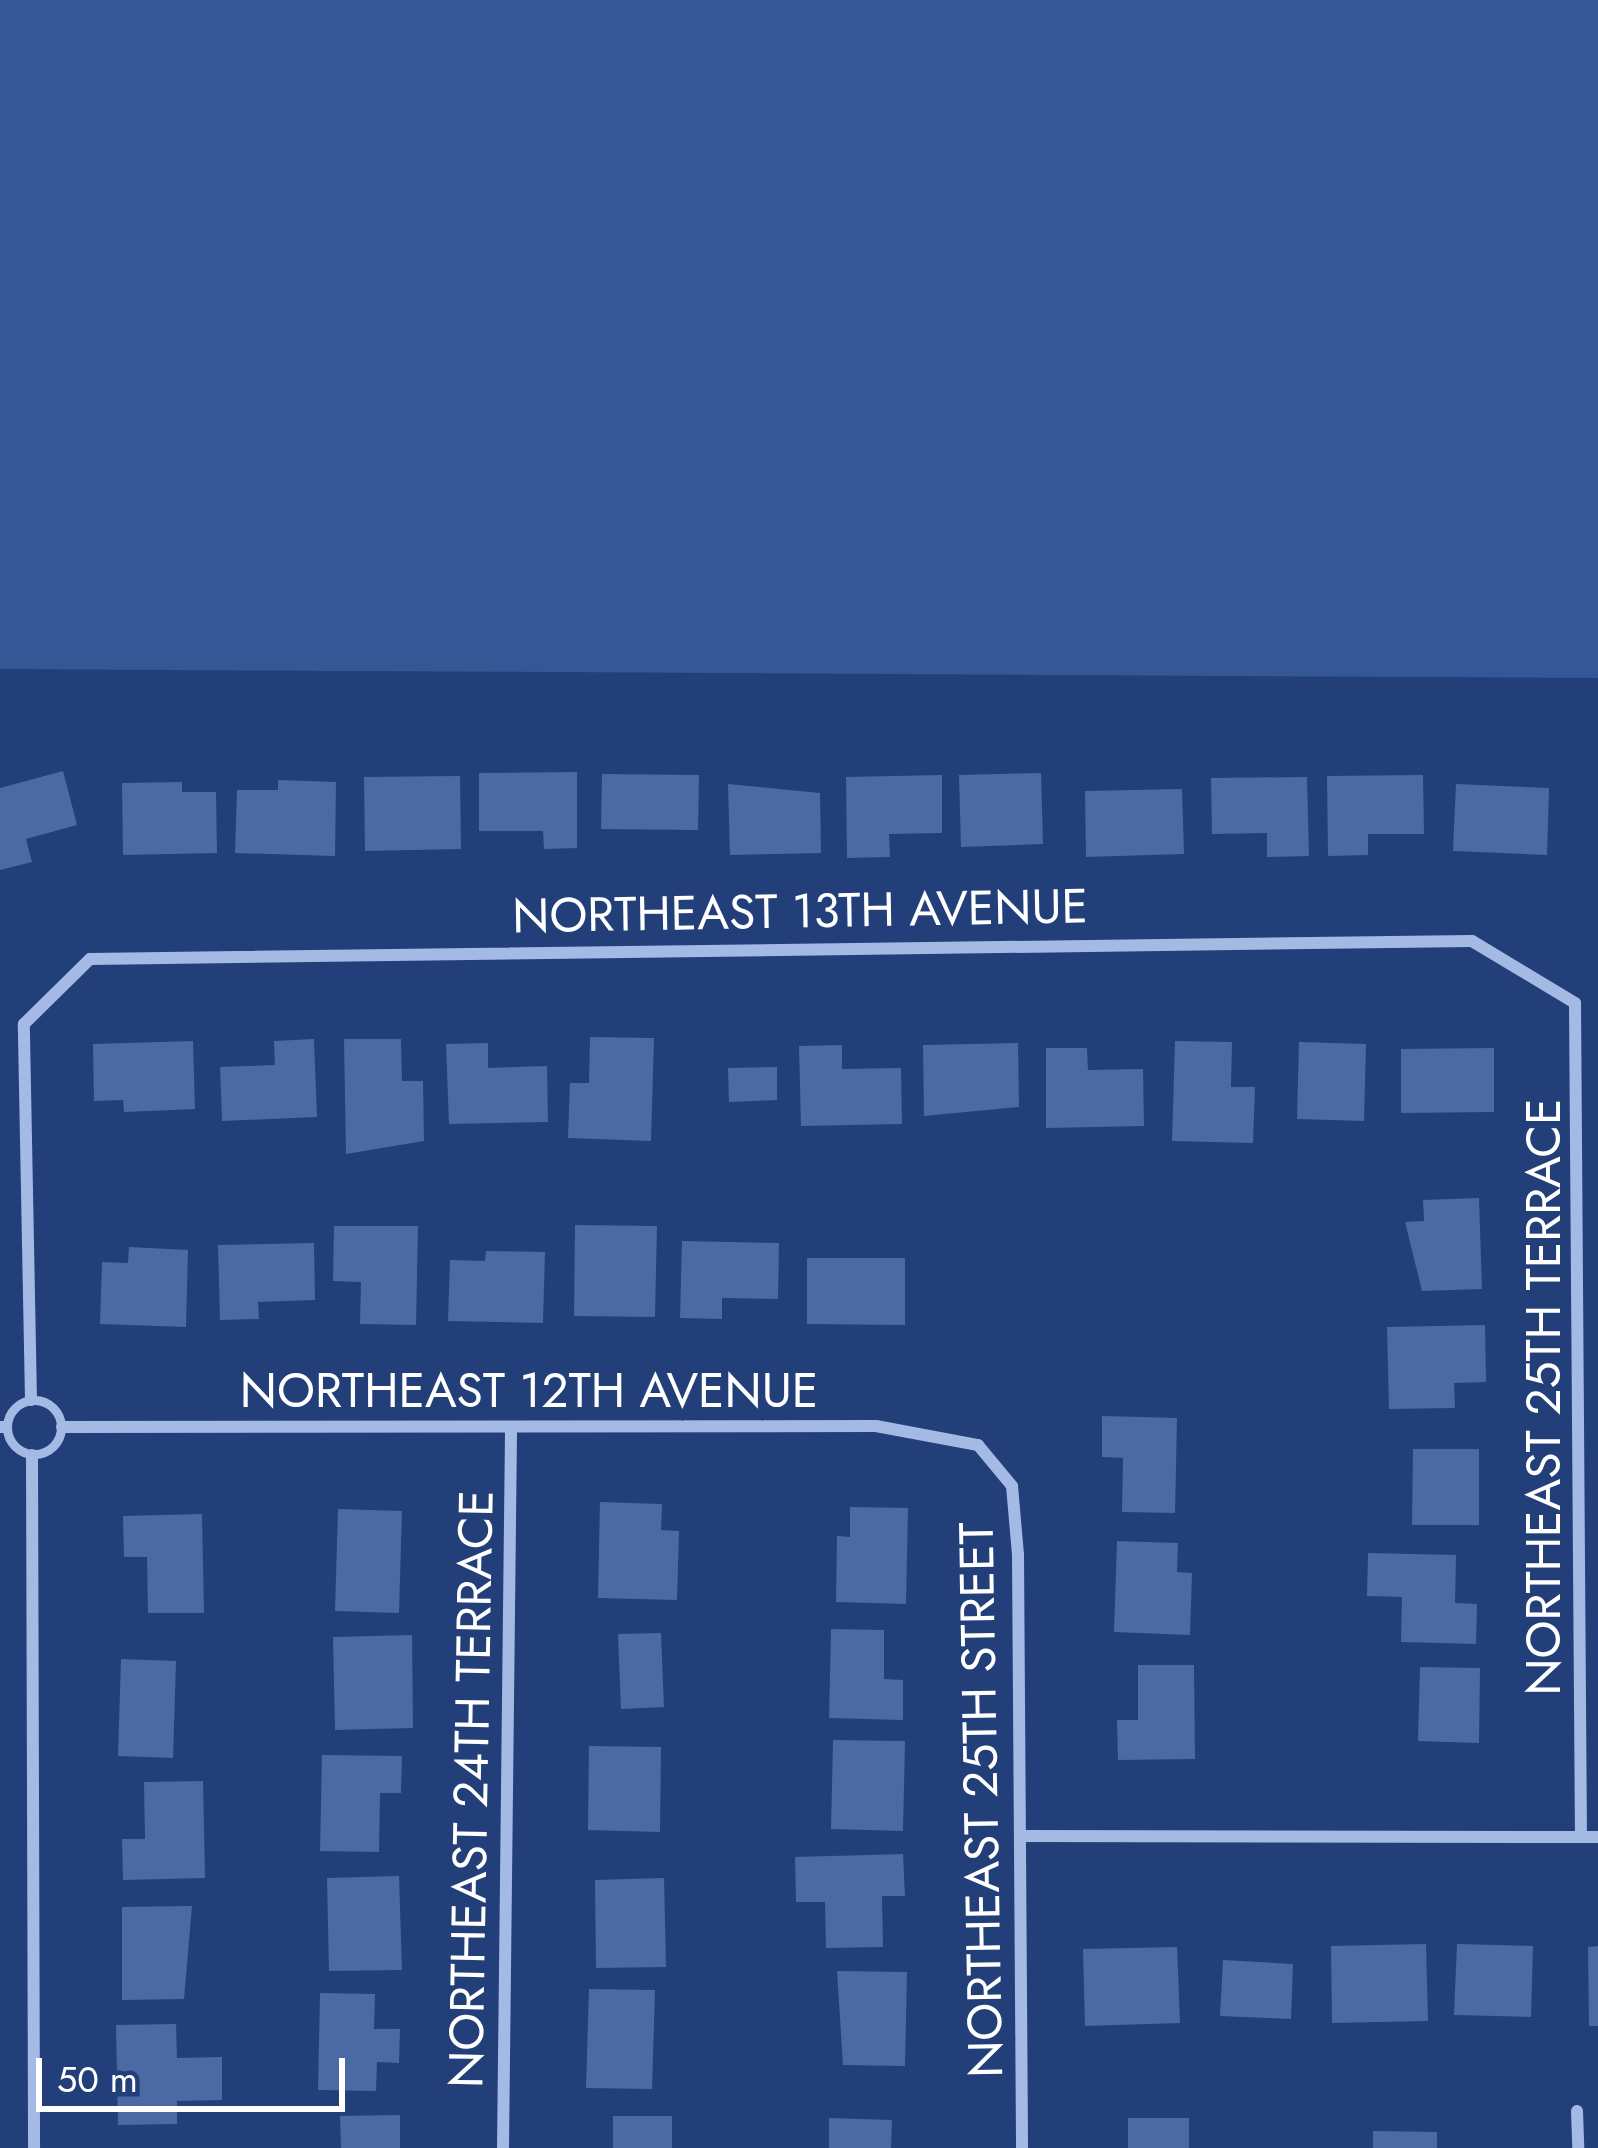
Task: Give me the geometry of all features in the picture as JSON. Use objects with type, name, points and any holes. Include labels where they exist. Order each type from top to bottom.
[{"type":"street","name":"NORTHEAST 13TH AVENUE","points":[[31,1400],[25,1024],[90,959],[254,952],[1472,941],[1536,979]]},
{"type":"street","name":"NORTHEAST 25TH TERRACE","points":[[1536,979],[1575,1003],[1581,1837]]},
{"type":"street","name":"NORTHEAST 12TH AVENUE","points":[[62,1427],[876,1426],[977,1445],[989,1458]]},
{"type":"street","name":"NORTHEAST 24TH TERRACE","points":[[503,2148],[511,1430]]},
{"type":"street","points":[[32,1455],[34,2148]]},
{"type":"street","name":"NORTHEAST 25TH STREET","points":[[989,1458],[1014,1509],[1022,1836],[1022,2148]]},
{"type":"street","points":[[1022,1836],[1598,1837]]},
{"type":"street","points":[[1577,2111],[1579,2148]]},
{"type":"lane","points":[[31,1400],[49,1404],[62,1427],[32,1455],[3,1427],[31,1400]]},
{"type":"shaded area","points":[[0,0],[1598,0],[1598,678],[0,669]]},
{"type":"building","points":[[63,771],[77,825],[26,839],[32,862],[0,870],[0,788]]},
{"type":"building","points":[[577,772],[577,848],[544,849],[543,831],[479,831],[479,773]]},
{"type":"building","points":[[1041,773],[1043,844],[961,847],[959,775]]},
{"type":"building","points":[[602,774],[699,775],[698,830],[601,829]]},
{"type":"building","points":[[942,775],[942,833],[889,834],[890,857],[847,858],[846,777]]},
{"type":"building","points":[[1423,775],[1424,834],[1368,834],[1368,855],[1328,856],[1327,776]]},
{"type":"building","points":[[460,776],[461,849],[365,851],[364,777]]},
{"type":"building","points":[[1307,777],[1309,856],[1267,857],[1267,833],[1212,834],[1211,778]]},
{"type":"building","points":[[278,780],[336,782],[335,856],[235,853],[237,790],[278,790]]},
{"type":"building","points":[[182,782],[182,792],[216,792],[217,853],[123,855],[122,783]]},
{"type":"building","points":[[728,784],[820,793],[821,853],[730,855]]},
{"type":"building","points":[[1456,784],[1549,788],[1547,855],[1453,851]]},
{"type":"building","points":[[1182,789],[1184,854],[1086,857],[1085,791]]},
{"type":"building","points":[[590,1037],[654,1038],[651,1141],[568,1138],[570,1083],[589,1083]]},
{"type":"building","points":[[314,1039],[317,1117],[222,1121],[220,1067],[275,1065],[274,1041]]},
{"type":"building","points":[[344,1039],[401,1039],[402,1081],[423,1081],[424,1141],[346,1154]]},
{"type":"building","points":[[193,1041],[195,1109],[124,1112],[123,1100],[94,1101],[93,1044]]},
{"type":"building","points":[[1175,1041],[1232,1042],[1231,1087],[1255,1087],[1253,1143],[1172,1141]]},
{"type":"building","points":[[1299,1042],[1366,1044],[1364,1121],[1297,1119]]},
{"type":"building","points":[[488,1043],[488,1068],[547,1066],[548,1122],[449,1124],[446,1044]]},
{"type":"building","points":[[1018,1043],[1019,1107],[924,1116],[923,1045]]},
{"type":"building","points":[[842,1045],[842,1069],[901,1068],[902,1124],[801,1126],[799,1046]]},
{"type":"building","points":[[1046,1048],[1087,1048],[1088,1070],[1143,1069],[1144,1126],[1046,1128]]},
{"type":"building","points":[[1494,1048],[1494,1112],[1401,1113],[1401,1049]]},
{"type":"building","points":[[777,1067],[777,1100],[729,1102],[728,1068]]},
{"type":"building","points":[[1479,1198],[1482,1289],[1422,1291],[1405,1222],[1424,1221],[1423,1200]]},
{"type":"building","points":[[575,1225],[657,1226],[655,1317],[574,1316]]},
{"type":"building","points":[[334,1226],[418,1226],[416,1325],[360,1324],[361,1282],[333,1281]]},
{"type":"building","points":[[682,1241],[779,1243],[778,1299],[722,1298],[722,1319],[680,1318]]},
{"type":"building","points":[[314,1243],[315,1300],[258,1302],[259,1319],[220,1320],[218,1245]]},
{"type":"building","points":[[129,1247],[188,1250],[186,1327],[100,1324],[102,1262],[128,1263]]},
{"type":"building","points":[[486,1251],[545,1252],[543,1323],[448,1321],[450,1260],[485,1261]]},
{"type":"building","points":[[807,1258],[905,1258],[905,1325],[807,1324]]},
{"type":"building","points":[[1485,1325],[1486,1382],[1454,1383],[1455,1408],[1389,1409],[1387,1327]]},
{"type":"building","points":[[1102,1416],[1177,1418],[1175,1513],[1122,1512],[1123,1458],[1102,1457]]},
{"type":"building","points":[[1413,1449],[1479,1449],[1479,1525],[1412,1525]]},
{"type":"building","points":[[600,1502],[662,1504],[661,1530],[679,1531],[677,1600],[598,1598]]},
{"type":"building","points":[[850,1507],[908,1508],[906,1604],[836,1602],[837,1536],[850,1537]]},
{"type":"building","points":[[338,1509],[402,1511],[399,1613],[335,1611]]},
{"type":"building","points":[[202,1514],[204,1613],[148,1613],[147,1557],[124,1557],[123,1516]]},
{"type":"building","points":[[1117,1541],[1178,1543],[1177,1572],[1192,1573],[1190,1635],[1114,1632]]},
{"type":"building","points":[[1368,1553],[1456,1555],[1455,1603],[1477,1604],[1476,1644],[1401,1642],[1402,1597],[1367,1596]]},
{"type":"building","points":[[831,1629],[884,1630],[884,1679],[903,1680],[903,1720],[829,1718]]},
{"type":"building","points":[[661,1633],[664,1707],[621,1709],[618,1634]]},
{"type":"building","points":[[412,1635],[413,1728],[335,1730],[333,1637]]},
{"type":"building","points":[[121,1659],[176,1661],[173,1758],[118,1756]]},
{"type":"building","points":[[1138,1665],[1194,1665],[1195,1759],[1118,1760],[1117,1720],[1138,1720]]},
{"type":"building","points":[[1420,1667],[1480,1668],[1479,1743],[1418,1741]]},
{"type":"building","points":[[833,1740],[905,1741],[903,1831],[831,1829]]},
{"type":"building","points":[[589,1746],[661,1747],[660,1832],[588,1830]]},
{"type":"building","points":[[322,1755],[402,1756],[401,1793],[380,1793],[379,1852],[320,1851]]},
{"type":"building","points":[[203,1781],[205,1878],[123,1880],[122,1839],[145,1839],[144,1782]]},
{"type":"building","points":[[903,1854],[905,1896],[882,1896],[883,1947],[826,1948],[825,1902],[796,1902],[795,1857]]},
{"type":"building","points":[[399,1876],[402,1970],[329,1971],[327,1878]]},
{"type":"building","points":[[664,1878],[666,1967],[596,1968],[595,1880]]},
{"type":"building","points":[[192,1906],[184,1999],[122,2000],[122,1907]]},
{"type":"building","points":[[1426,1944],[1428,2021],[1332,2023],[1331,1946]]},
{"type":"building","points":[[1457,1944],[1533,1946],[1531,2017],[1454,2015]]},
{"type":"building","points":[[1598,1946],[1598,2026],[1589,2026],[1588,1947]]},
{"type":"building","points":[[1177,1947],[1180,2023],[1085,2026],[1083,1949]]},
{"type":"building","points":[[1223,1960],[1293,1964],[1291,2019],[1220,2016]]},
{"type":"building","points":[[837,1971],[907,1972],[905,2066],[843,2065]]},
{"type":"building","points":[[589,1989],[655,1990],[652,2089],[586,2088]]},
{"type":"building","points":[[320,1993],[375,1994],[374,2029],[400,2029],[399,2063],[377,2062],[376,2091],[318,2090]]},
{"type":"building","points":[[176,2024],[177,2058],[222,2057],[222,2100],[177,2101],[177,2124],[118,2125],[116,2025]]},
{"type":"building","points":[[400,2115],[400,2148],[341,2148],[340,2116]]},
{"type":"building","points":[[613,2116],[672,2116],[672,2148],[613,2148]]},
{"type":"building","points":[[829,2118],[892,2120],[891,2148],[829,2148]]},
{"type":"building","points":[[1128,2118],[1189,2118],[1189,2148],[1128,2148]]},
{"type":"building","points":[[1373,2131],[1437,2132],[1437,2148],[1373,2148]]}]
